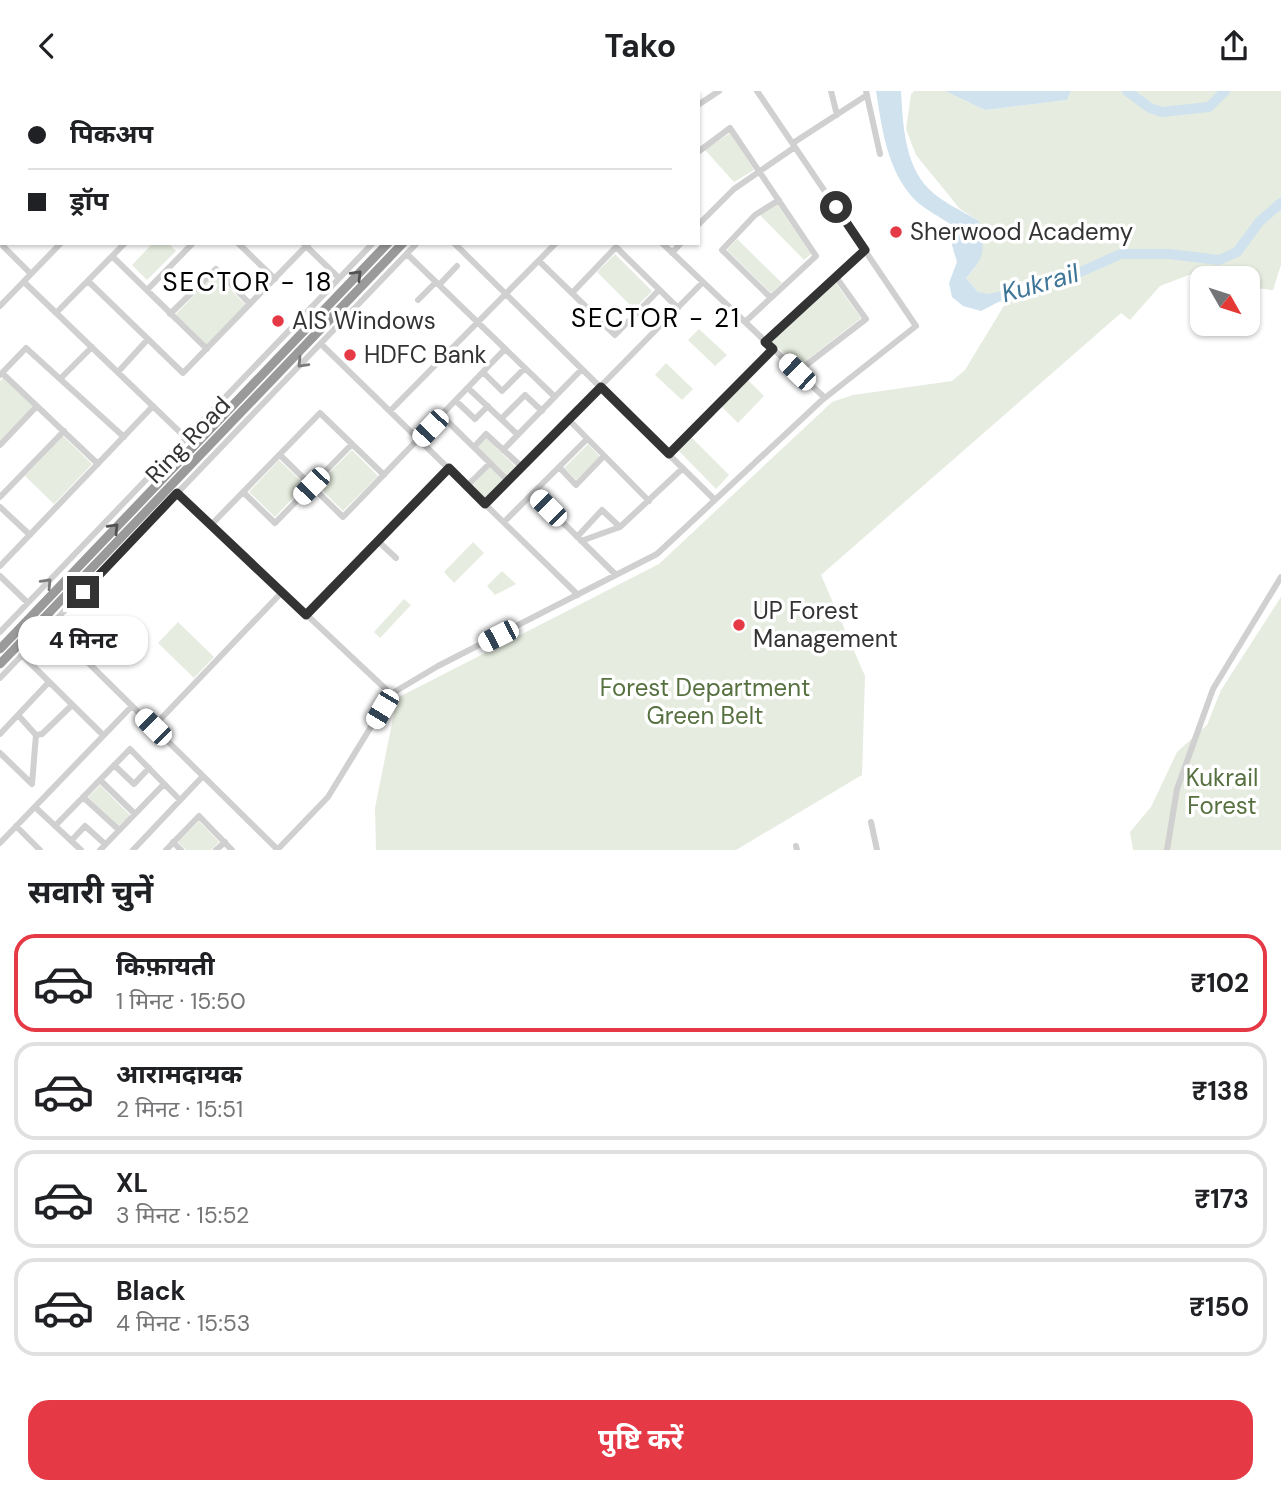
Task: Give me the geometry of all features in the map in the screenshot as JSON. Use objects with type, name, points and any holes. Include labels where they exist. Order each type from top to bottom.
[{"type":"highway","name":"Ring Road","points":[[0,649],[385,245]]},
{"type":"highway","name":"Ring Road","points":[[0,664],[401,245]]},
{"type":"street","points":[[700,104],[719,91]]},
{"type":"street","points":[[50,625],[278,850],[328,797],[391,694],[438,666],[657,554],[825,398],[916,326],[757,91]]},
{"type":"street","points":[[831,91],[837,114]]},
{"type":"street","points":[[700,223],[734,188],[866,93],[880,154]]},
{"type":"street","points":[[700,150],[730,128],[816,256],[745,322]]},
{"type":"street","points":[[771,298],[722,250],[755,215],[779,200]]},
{"type":"street","points":[[2,245],[31,274]]},
{"type":"street","points":[[51,245],[56,249]]},
{"type":"street","points":[[0,306],[59,245]]},
{"type":"street","points":[[56,313],[123,245]]},
{"type":"street","points":[[146,290],[190,245]]},
{"type":"street","points":[[241,245],[275,279]]},
{"type":"street","points":[[88,281],[183,373],[305,245]]},
{"type":"street","points":[[307,245],[339,278]]},
{"type":"street","points":[[0,632],[371,245]]},
{"type":"street","points":[[0,678],[415,245]]},
{"type":"street","points":[[456,245],[715,500]]},
{"type":"street","points":[[390,411],[554,245]]},
{"type":"street","points":[[664,245],[825,398]]},
{"type":"street","points":[[672,253],[679,245]]},
{"type":"street","points":[[572,293],[616,247],[678,308]]},
{"type":"street","points":[[765,342],[865,250]]},
{"type":"street","points":[[407,254],[555,397]]},
{"type":"street","points":[[112,257],[206,349]]},
{"type":"street","points":[[538,261],[615,335],[659,290]]},
{"type":"street","points":[[418,300],[457,266]]},
{"type":"street","points":[[170,314],[216,269],[250,304]]},
{"type":"street","points":[[797,372],[866,319],[836,277]]},
{"type":"street","points":[[24,282],[186,438]]},
{"type":"street","points":[[485,504],[703,282]]},
{"type":"street","points":[[118,372],[148,339]]},
{"type":"street","points":[[321,344],[578,594]]},
{"type":"street","points":[[60,379],[92,347]]},
{"type":"street","points":[[98,464],[1,374],[26,348],[124,437]]},
{"type":"street","points":[[279,455],[343,517],[505,349]]},
{"type":"street","points":[[669,454],[773,349]]},
{"type":"street","points":[[483,372],[502,391],[525,368]]},
{"type":"street","points":[[503,450],[582,369]]},
{"type":"street","points":[[468,388],[518,435]]},
{"type":"street","points":[[501,419],[525,395],[541,411]]},
{"type":"street","points":[[456,401],[475,419],[488,407]]},
{"type":"street","points":[[0,445],[37,406]]},
{"type":"street","points":[[0,566],[153,406]]},
{"type":"street","points":[[211,525],[320,413],[384,475]]},
{"type":"street","points":[[442,416],[508,481]]},
{"type":"street","points":[[569,420],[649,501]]},
{"type":"street","points":[[0,497],[64,431]]},
{"type":"street","points":[[474,447],[486,434],[522,467]]},
{"type":"street","points":[[504,522],[587,439]]},
{"type":"street","points":[[243,492],[275,523],[352,444]]},
{"type":"street","points":[[559,467],[576,485],[604,456]]},
{"type":"street","points":[[467,487],[490,463]]},
{"type":"street","points":[[306,615],[449,468]]},
{"type":"street","points":[[579,539],[620,527],[683,468]]},
{"type":"street","points":[[177,493],[391,694]]},
{"type":"street","points":[[533,493],[616,575]]},
{"type":"street","points":[[0,507],[30,535]]},
{"type":"street","points":[[579,539],[602,510],[620,527]]},
{"type":"street","points":[[378,541],[396,558]]},
{"type":"street","points":[[0,576],[28,603]]},
{"type":"street","points":[[1167,850],[1177,789],[1213,689],[1281,577]]},
{"type":"street","points":[[153,727],[282,591]]},
{"type":"street","points":[[22,655],[103,735]]},
{"type":"street","points":[[0,734],[49,683]]},
{"type":"street","points":[[36,735],[42,734],[72,705]]},
{"type":"street","points":[[0,843],[132,706]]},
{"type":"street","points":[[18,715],[36,735],[32,784]]},
{"type":"street","points":[[55,826],[130,750],[180,800]]},
{"type":"street","points":[[0,753],[44,797]]},
{"type":"street","points":[[114,765],[134,783],[149,768]]},
{"type":"street","points":[[133,850],[203,776]]},
{"type":"street","points":[[100,780],[135,814]]},
{"type":"street","points":[[71,841],[85,826],[102,847],[164,784]]},
{"type":"street","points":[[83,797],[119,830]]},
{"type":"street","points":[[35,807],[81,850]]},
{"type":"street","points":[[166,850],[199,816],[232,850]]},
{"type":"street","points":[[871,822],[877,850]]},
{"type":"street","points":[[16,826],[40,850]]},
{"type":"street","points":[[173,842],[181,850]]},
{"type":"street","points":[[216,850],[225,842]]},
{"type":"green space","name":"Forest Department Green Belt","points":[[914,91],[945,91],[985,110],[1067,100],[1071,91],[1281,91],[1281,265],[1273,290],[1260,288],[1260,266],[1190,266],[1190,275],[1160,286],[1130,320],[1121,313],[821,575],[865,676],[862,775],[736,850],[376,850],[375,808],[397,698],[659,564],[832,402],[853,395],[952,381],[965,370],[1005,304],[978,292],[966,278],[975,268],[979,221],[960,209],[916,155],[906,129],[911,94]]},
{"type":"green space","points":[[730,133],[754,170],[734,182],[705,150]]},
{"type":"green space","points":[[777,204],[811,254],[804,260],[760,215]]},
{"type":"green space","points":[[737,239],[782,283],[771,293],[727,250]]},
{"type":"green space","points":[[151,245],[170,245],[176,251],[147,280],[132,265]]},
{"type":"green space","points":[[615,254],[652,291],[634,309],[597,272]]},
{"type":"green space","points":[[215,274],[246,305],[207,345],[176,314]]},
{"type":"green space","points":[[835,282],[861,318],[798,367],[771,341]]},
{"type":"green space","points":[[699,329],[727,355],[715,366],[688,340]]},
{"type":"green space","points":[[666,363],[693,389],[682,400],[655,375]]},
{"type":"green space","points":[[3,378],[33,406],[0,441],[0,381]]},
{"type":"green space","points":[[748,380],[764,396],[738,423],[721,406]]},
{"type":"green space","points":[[63,436],[92,464],[54,504],[25,476]]},
{"type":"green space","points":[[691,437],[729,475],[716,489],[678,450]]},
{"type":"green space","points":[[486,438],[517,468],[486,499],[473,485],[492,463],[477,448]]},
{"type":"green space","points":[[588,444],[600,457],[576,480],[564,468]]},
{"type":"green space","points":[[352,450],[378,476],[343,511],[317,485]]},
{"type":"green space","points":[[279,460],[305,485],[275,517],[249,492]]},
{"type":"green space","points":[[473,542],[484,553],[454,583],[444,572]]},
{"type":"green space","points":[[502,571],[516,584],[495,595],[487,586]]},
{"type":"green space","name":"Kukrail Forest","points":[[1281,597],[1281,850],[1133,850],[1130,832],[1151,807],[1177,752],[1207,725],[1221,690]]},
{"type":"green space","points":[[404,599],[411,605],[380,638],[374,632]]},
{"type":"green space","points":[[178,622],[214,657],[194,678],[158,643]]},
{"type":"green space","points":[[100,785],[130,815],[119,826],[88,797]]},
{"type":"green space","points":[[199,821],[219,842],[211,850],[186,850],[178,842]]},
{"type":"water","points":[[876,91],[901,91],[906,143],[914,168],[939,198],[979,221],[981,257],[966,278],[978,292],[989,294],[1071,275],[1012,295],[981,311],[963,306],[952,297],[949,283],[957,262],[952,245],[955,227],[918,203],[905,188],[887,148]]},
{"type":"water","points":[[945,91],[1071,91],[1067,100],[985,110]]},
{"type":"waterway","points":[[1127,91],[1150,108],[1162,112],[1209,107],[1225,91]]},
{"type":"waterway","name":"Kukrail","points":[[1058,279],[1121,254],[1169,254],[1219,260],[1237,252],[1260,221],[1281,203]]},
{"type":"place","name":"Sherwood Academy","points":[[896,232]]},
{"type":"place","name":"AIS Windows","points":[[278,321]]},
{"type":"place","name":"HDFC Bank","points":[[350,355]]},
{"type":"place","name":"UP Forest Management","points":[[739,625]]},
{"type":"district","name":"SECTOR - 18","points":[[248,282]]},
{"type":"district","name":"SECTOR - 21","points":[[656,318]]},
{"type":"route","points":[[83,592],[177,493],[306,615],[449,468],[485,504],[601,387],[669,454],[773,349],[765,342],[865,250],[836,207]]}]
